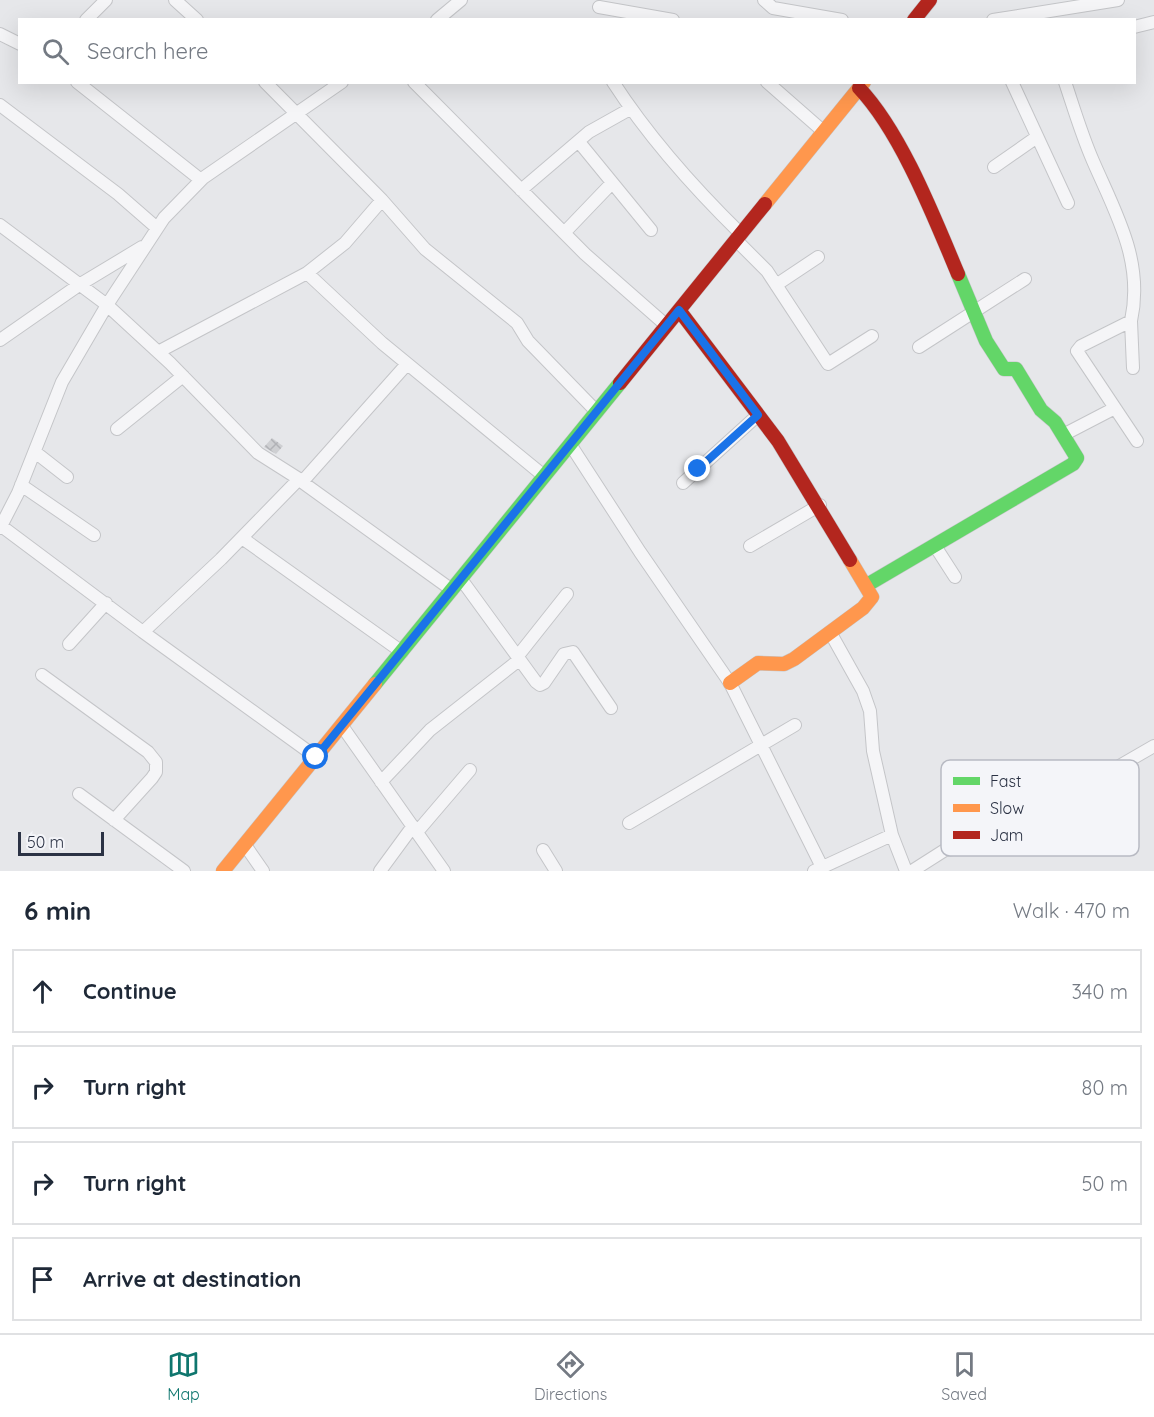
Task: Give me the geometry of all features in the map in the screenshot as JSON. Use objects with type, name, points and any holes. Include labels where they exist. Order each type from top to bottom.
[{"type":"street","points":[[88,18],[106,0]]},
{"type":"street","points":[[175,0],[195,18]]},
{"type":"street","points":[[439,18],[461,0]]},
{"type":"street","points":[[764,0],[773,8],[830,18]]},
{"type":"street","points":[[916,18],[930,0]]},
{"type":"street","points":[[1006,18],[1118,0]]},
{"type":"street","points":[[597,18],[598,2],[665,18]]},
{"type":"street","points":[[1136,26],[1154,22]]},
{"type":"street","points":[[0,34],[18,43]]},
{"type":"street","points":[[80,84],[201,180]]},
{"type":"street","points":[[268,84],[382,200],[425,249],[517,323],[528,341],[597,412]]},
{"type":"street","points":[[316,757],[0,526],[21,485],[62,382],[107,305],[157,228],[171,210],[201,180],[339,84]]},
{"type":"street","points":[[416,84],[564,233],[667,326]]},
{"type":"street","points":[[614,84],[630,109],[686,180],[767,271],[828,364],[872,336]]},
{"type":"street","points":[[769,84],[824,132]]},
{"type":"street","points":[[1013,84],[1068,203]]},
{"type":"street","points":[[1066,84],[1092,159],[1125,230],[1131,250],[1133,368]]},
{"type":"street","points":[[223,871],[862,85],[878,108],[928,205],[986,341],[1004,369],[1016,369],[1041,410],[1055,422],[1077,458],[1073,464],[867,585]]},
{"type":"street","points":[[0,105],[118,194],[157,228]]},
{"type":"street","points":[[521,190],[579,142],[630,109]]},
{"type":"street","points":[[994,167],[1037,137]]},
{"type":"street","points":[[579,142],[611,184],[651,230]]},
{"type":"street","points":[[564,233],[611,184]]},
{"type":"street","points":[[158,352],[308,273],[345,243],[382,200]]},
{"type":"street","points":[[0,226],[107,305],[183,376],[258,453],[300,480],[452,590]]},
{"type":"street","points":[[0,340],[80,285],[144,246]]},
{"type":"street","points":[[776,285],[818,257]]},
{"type":"street","points":[[308,273],[407,364],[544,477]]},
{"type":"street","points":[[919,346],[1026,279]]},
{"type":"street","points":[[679,310],[778,441],[820,506],[872,597],[870,602],[794,659],[784,664],[759,663],[730,683]]},
{"type":"street","points":[[1131,321],[1081,346],[1077,351],[1137,441]]},
{"type":"street","points":[[143,632],[300,480],[407,364]]},
{"type":"street","points":[[117,429],[183,376]]},
{"type":"street","points":[[1063,435],[1115,408]]},
{"type":"street","points":[[682,483],[758,415]]},
{"type":"street","points":[[570,444],[640,552],[730,683],[763,746],[818,869],[892,835]]},
{"type":"street","points":[[34,452],[67,477]]},
{"type":"street","points":[[21,485],[94,535]]},
{"type":"street","points":[[750,546],[820,506]]},
{"type":"street","points":[[242,538],[402,651]]},
{"type":"street","points":[[935,546],[955,577]]},
{"type":"street","points":[[461,579],[518,659],[540,685],[564,654],[573,652],[611,708]]},
{"type":"street","points":[[381,782],[430,730],[518,659],[567,594]]},
{"type":"street","points":[[69,644],[106,603]]},
{"type":"street","points":[[830,632],[863,691],[870,711],[873,751],[892,835],[906,871]]},
{"type":"street","points":[[42,675],[148,752],[156,762],[156,772],[114,820]]},
{"type":"street","points":[[629,823],[763,746],[795,725]]},
{"type":"street","points":[[342,726],[444,871]]},
{"type":"street","points":[[1130,760],[1154,746]]},
{"type":"street","points":[[380,871],[415,829],[470,770]]},
{"type":"street","points":[[79,794],[184,871]]},
{"type":"street","points":[[245,845],[263,871]]},
{"type":"street","points":[[543,849],[556,871]]},
{"type":"street","points":[[912,871],[941,852]]},
{"type":"building","points":[[272,438],[283,446],[276,454],[264,447]]},
{"type":"traffic: fast","points":[[867,585],[1073,464],[1077,458],[1055,422],[1041,410],[1016,369],[1004,369],[986,341],[958,274]]},
{"type":"traffic: fast","points":[[375,684],[620,383]]},
{"type":"traffic: slow","points":[[765,204],[862,84]]},
{"type":"traffic: slow","points":[[730,683],[758,663],[784,664],[794,659],[863,608],[872,597],[850,560]]},
{"type":"traffic: slow","points":[[223,871],[375,684]]},
{"type":"traffic: jam","points":[[916,18],[930,0]]},
{"type":"traffic: jam","points":[[859,88],[874,106],[902,151],[958,274]]},
{"type":"traffic: jam","points":[[620,383],[765,204]]},
{"type":"traffic: jam","points":[[679,310],[778,441],[850,560]]},
{"type":"route","points":[[316,757],[679,310],[758,415],[698,469]]}]
